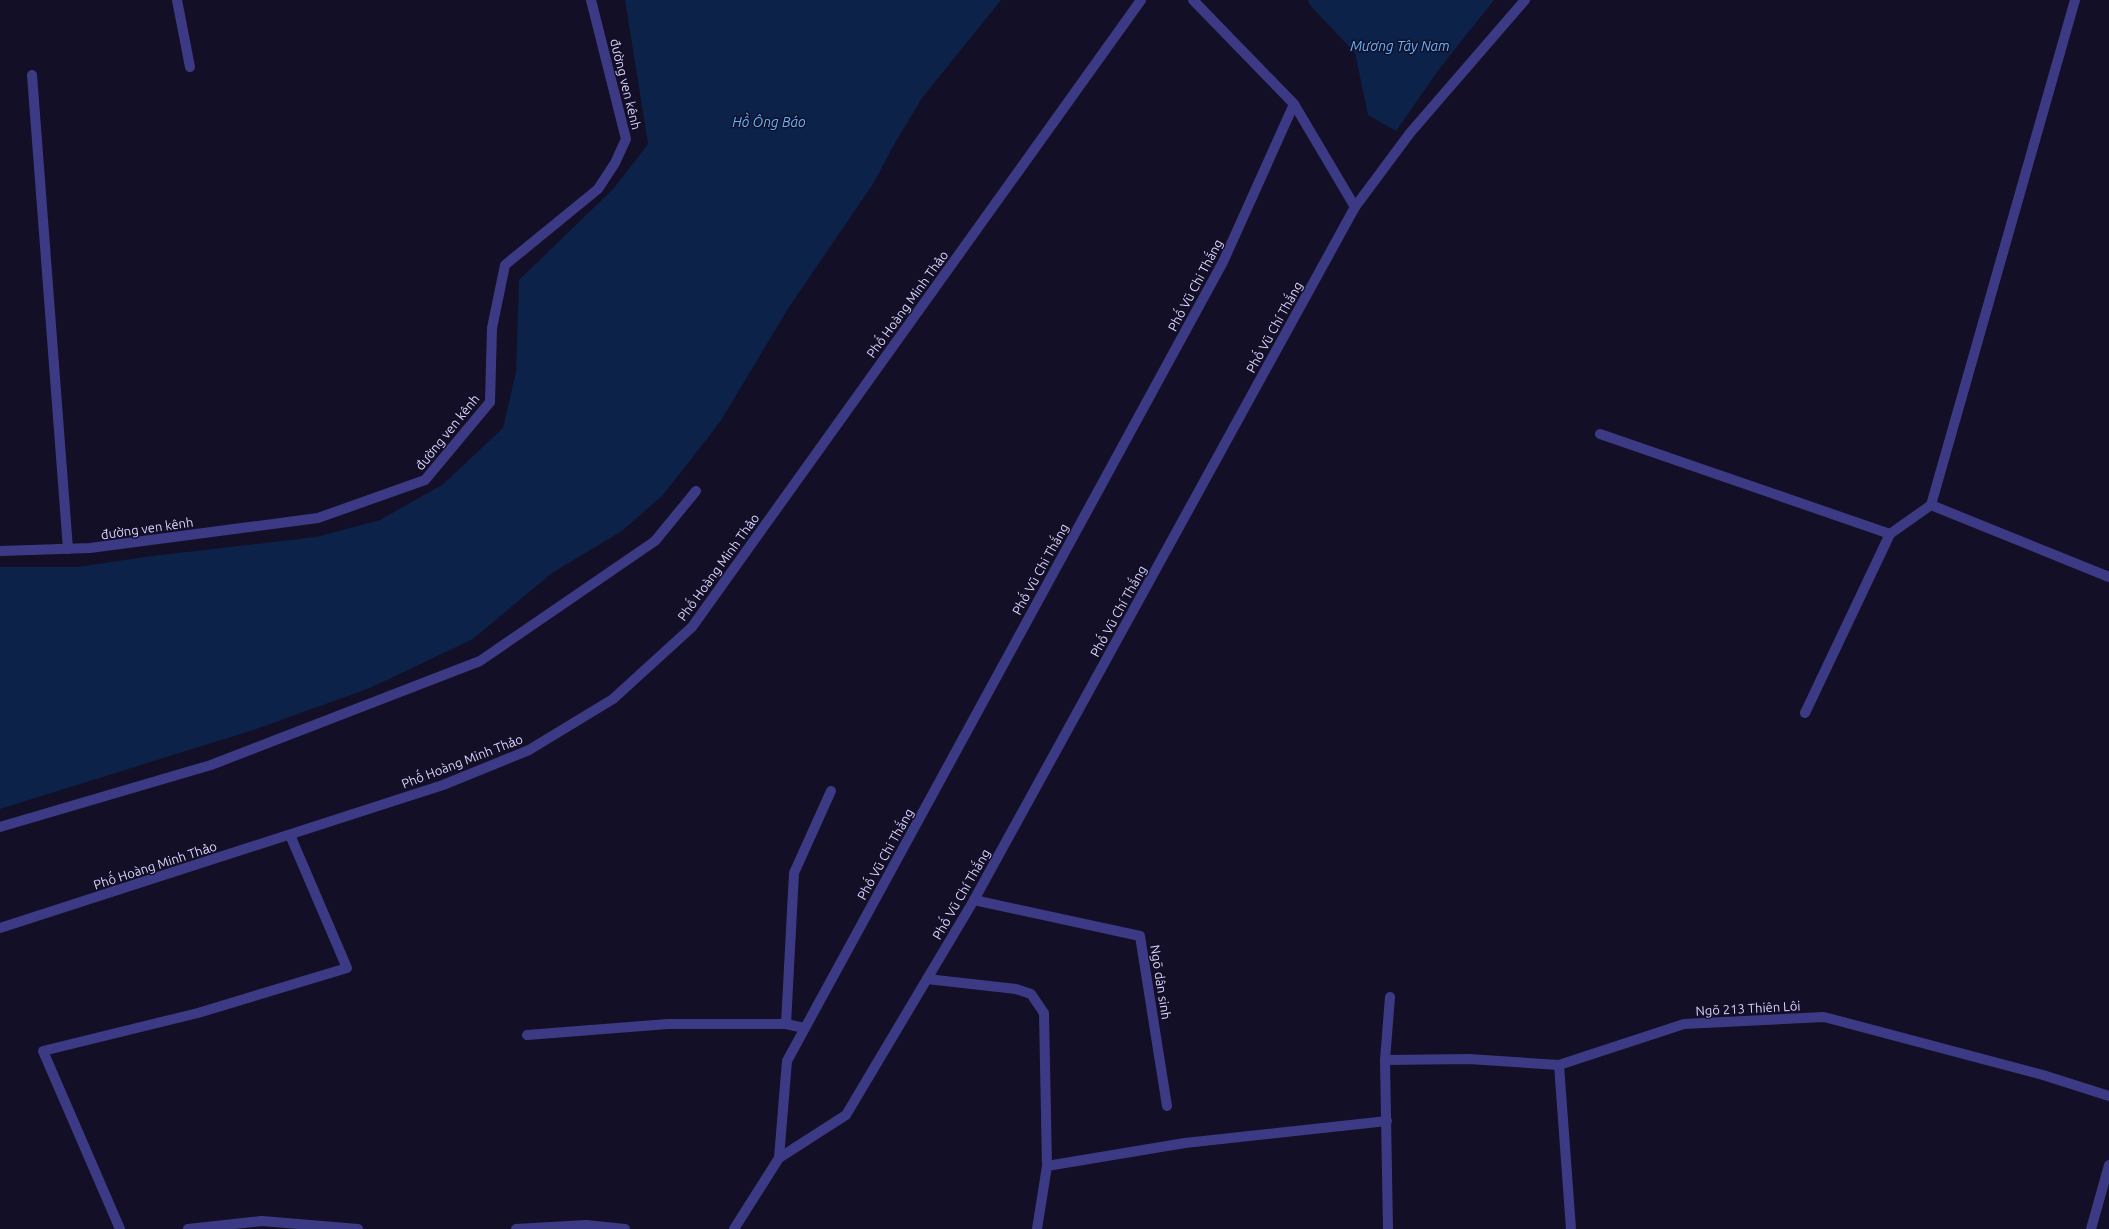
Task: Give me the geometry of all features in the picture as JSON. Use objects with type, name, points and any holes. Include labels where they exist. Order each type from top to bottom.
[{"type":"street","points":[[177,0],[190,67]]},
{"type":"street","name":"đường ven kênh","points":[[0,551],[90,548],[318,518],[425,480],[490,402],[492,328],[505,264],[598,188],[615,163],[626,139],[591,0]]},
{"type":"street","name":"Phố Hoàng Minh Thảo","points":[[0,928],[290,835],[443,784],[529,750],[613,699],[692,627],[1141,0]]},
{"type":"street","points":[[1193,0],[1294,104],[1355,207]]},
{"type":"street","name":"Phố Vũ Chí Thắng","points":[[734,1229],[779,1158],[846,1115],[974,900],[1355,207],[1410,133],[1525,0]]},
{"type":"street","points":[[1805,713],[1890,534],[1932,505],[2075,0]]},
{"type":"street","points":[[32,75],[68,549]]},
{"type":"street","name":"Phố Vũ Chi Thắng","points":[[779,1158],[787,1061],[1223,262],[1294,104]]},
{"type":"street","points":[[1600,434],[1890,534]]},
{"type":"street","points":[[0,827],[211,765],[480,661],[655,541],[696,491]]},
{"type":"street","points":[[1932,505],[2109,577]]},
{"type":"street","points":[[786,1024],[794,873],[831,791]]},
{"type":"street","points":[[120,1229],[43,1051],[198,1013],[347,968],[290,835]]},
{"type":"street","name":"Ngõ dân sinh","points":[[974,900],[1140,936],[1167,1106]]},
{"type":"street","points":[[927,979],[1016,989],[1031,994],[1044,1013],[1046,1166],[1037,1229]]},
{"type":"street","points":[[1388,1229],[1385,1060],[1390,997]]},
{"type":"street","name":"Ngõ 213 Thiên Lôi","points":[[1385,1060],[1469,1059],[1559,1065],[1684,1024],[1824,1017],[2043,1075],[2109,1096]]},
{"type":"street","points":[[526,1035],[668,1024],[786,1024],[804,1028]]},
{"type":"street","points":[[1559,1065],[1571,1229]]},
{"type":"street","points":[[1046,1166],[1186,1143],[1387,1121]]},
{"type":"street","points":[[2091,1229],[2109,1165]]},
{"type":"street","points":[[188,1229],[262,1221],[358,1229]]},
{"type":"street","points":[[516,1229],[586,1225],[626,1229]]},
{"type":"water","name":"Hồ Ông Báo","points":[[625,0],[1001,0],[922,98],[873,184],[789,307],[720,422],[662,496],[622,531],[552,573],[473,639],[370,688],[253,730],[0,809],[0,567],[77,567],[152,556],[316,537],[380,520],[442,485],[503,428],[516,372],[519,280],[614,188],[648,144]]},
{"type":"water","name":"Mương Tây Nam","points":[[1308,0],[1494,0],[1440,68],[1396,131],[1368,115],[1355,53],[1310,5]]}]
